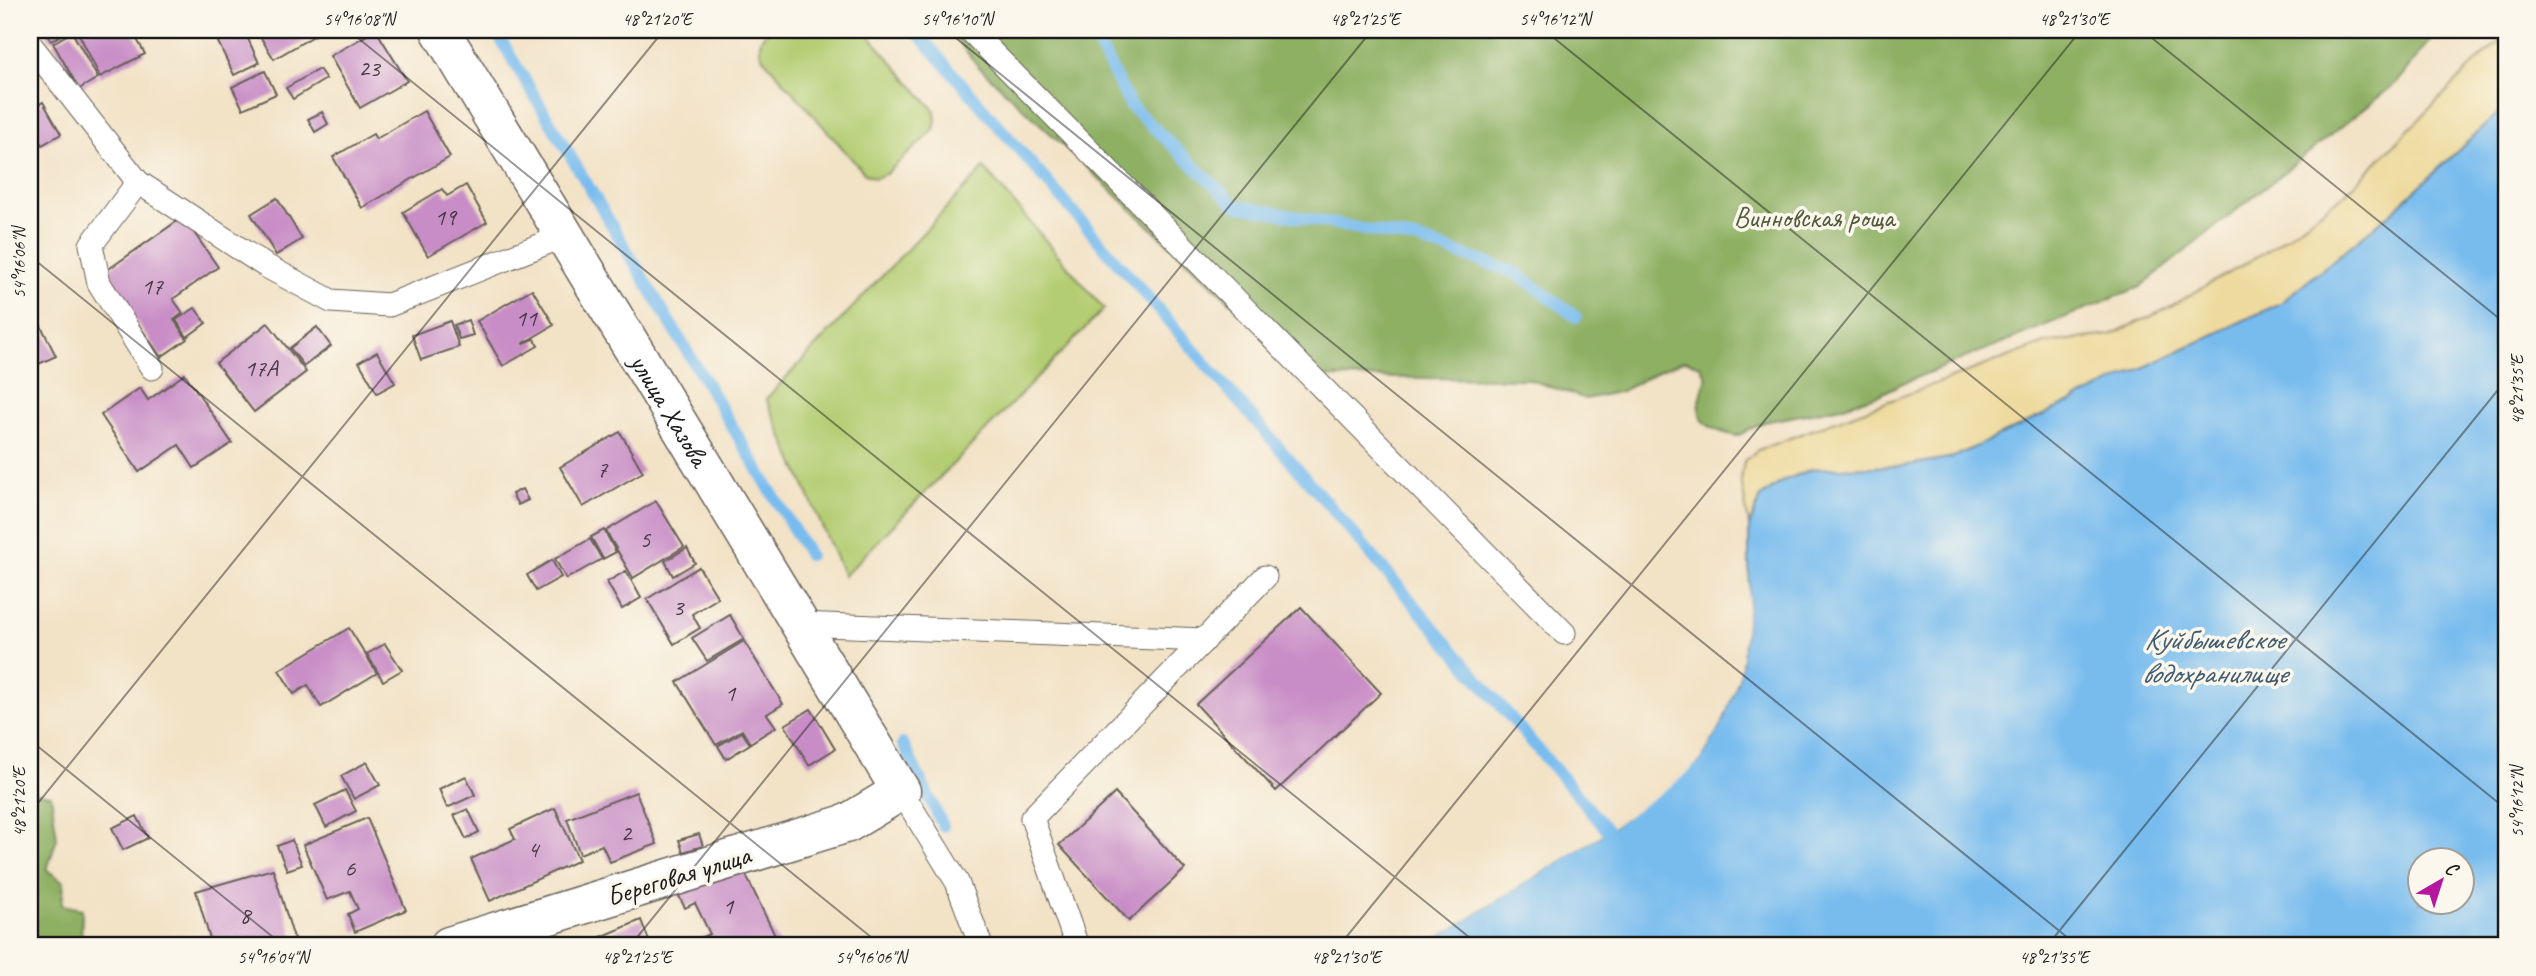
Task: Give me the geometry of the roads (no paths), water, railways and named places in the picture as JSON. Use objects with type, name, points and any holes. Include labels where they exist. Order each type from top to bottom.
[{"type":"street","name":"улица Хазова","points":[[440,30],[901,791]]},
{"type":"street","name":"Береговая улица","points":[[449,946],[848,822],[901,791]]},
{"type":"lane","points":[[970,30],[1564,634]]},
{"type":"lane","points":[[30,44],[138,182],[266,266],[331,301],[389,305],[564,236]]},
{"type":"lane","points":[[138,182],[92,245],[99,283],[152,368]]},
{"type":"lane","points":[[1077,946],[1032,817],[1265,577]]},
{"type":"lane","points":[[800,624],[1205,640]]},
{"type":"lane","points":[[901,791],[957,881],[981,946]]},
{"type":"water","name":"Куйбышевское водохранилище","points":[[2506,106],[2506,946],[1424,946],[1608,831],[1701,760],[1723,720],[1740,673],[1749,599],[1749,526],[1761,497],[1783,481],[1812,469],[1903,466],[1954,457],[2281,303],[2391,213]]},
{"type":"waterway","points":[[495,30],[809,555]]},
{"type":"waterway","points":[[915,30],[1334,511],[1608,831]]},
{"type":"waterway","points":[[1091,30],[1130,105],[1235,205],[1419,240],[1516,273],[1576,317]]},
{"type":"waterway","points":[[903,744],[943,826]]},
{"type":"park label","name":"Винновская роща","points":[[1814,217]]}]
